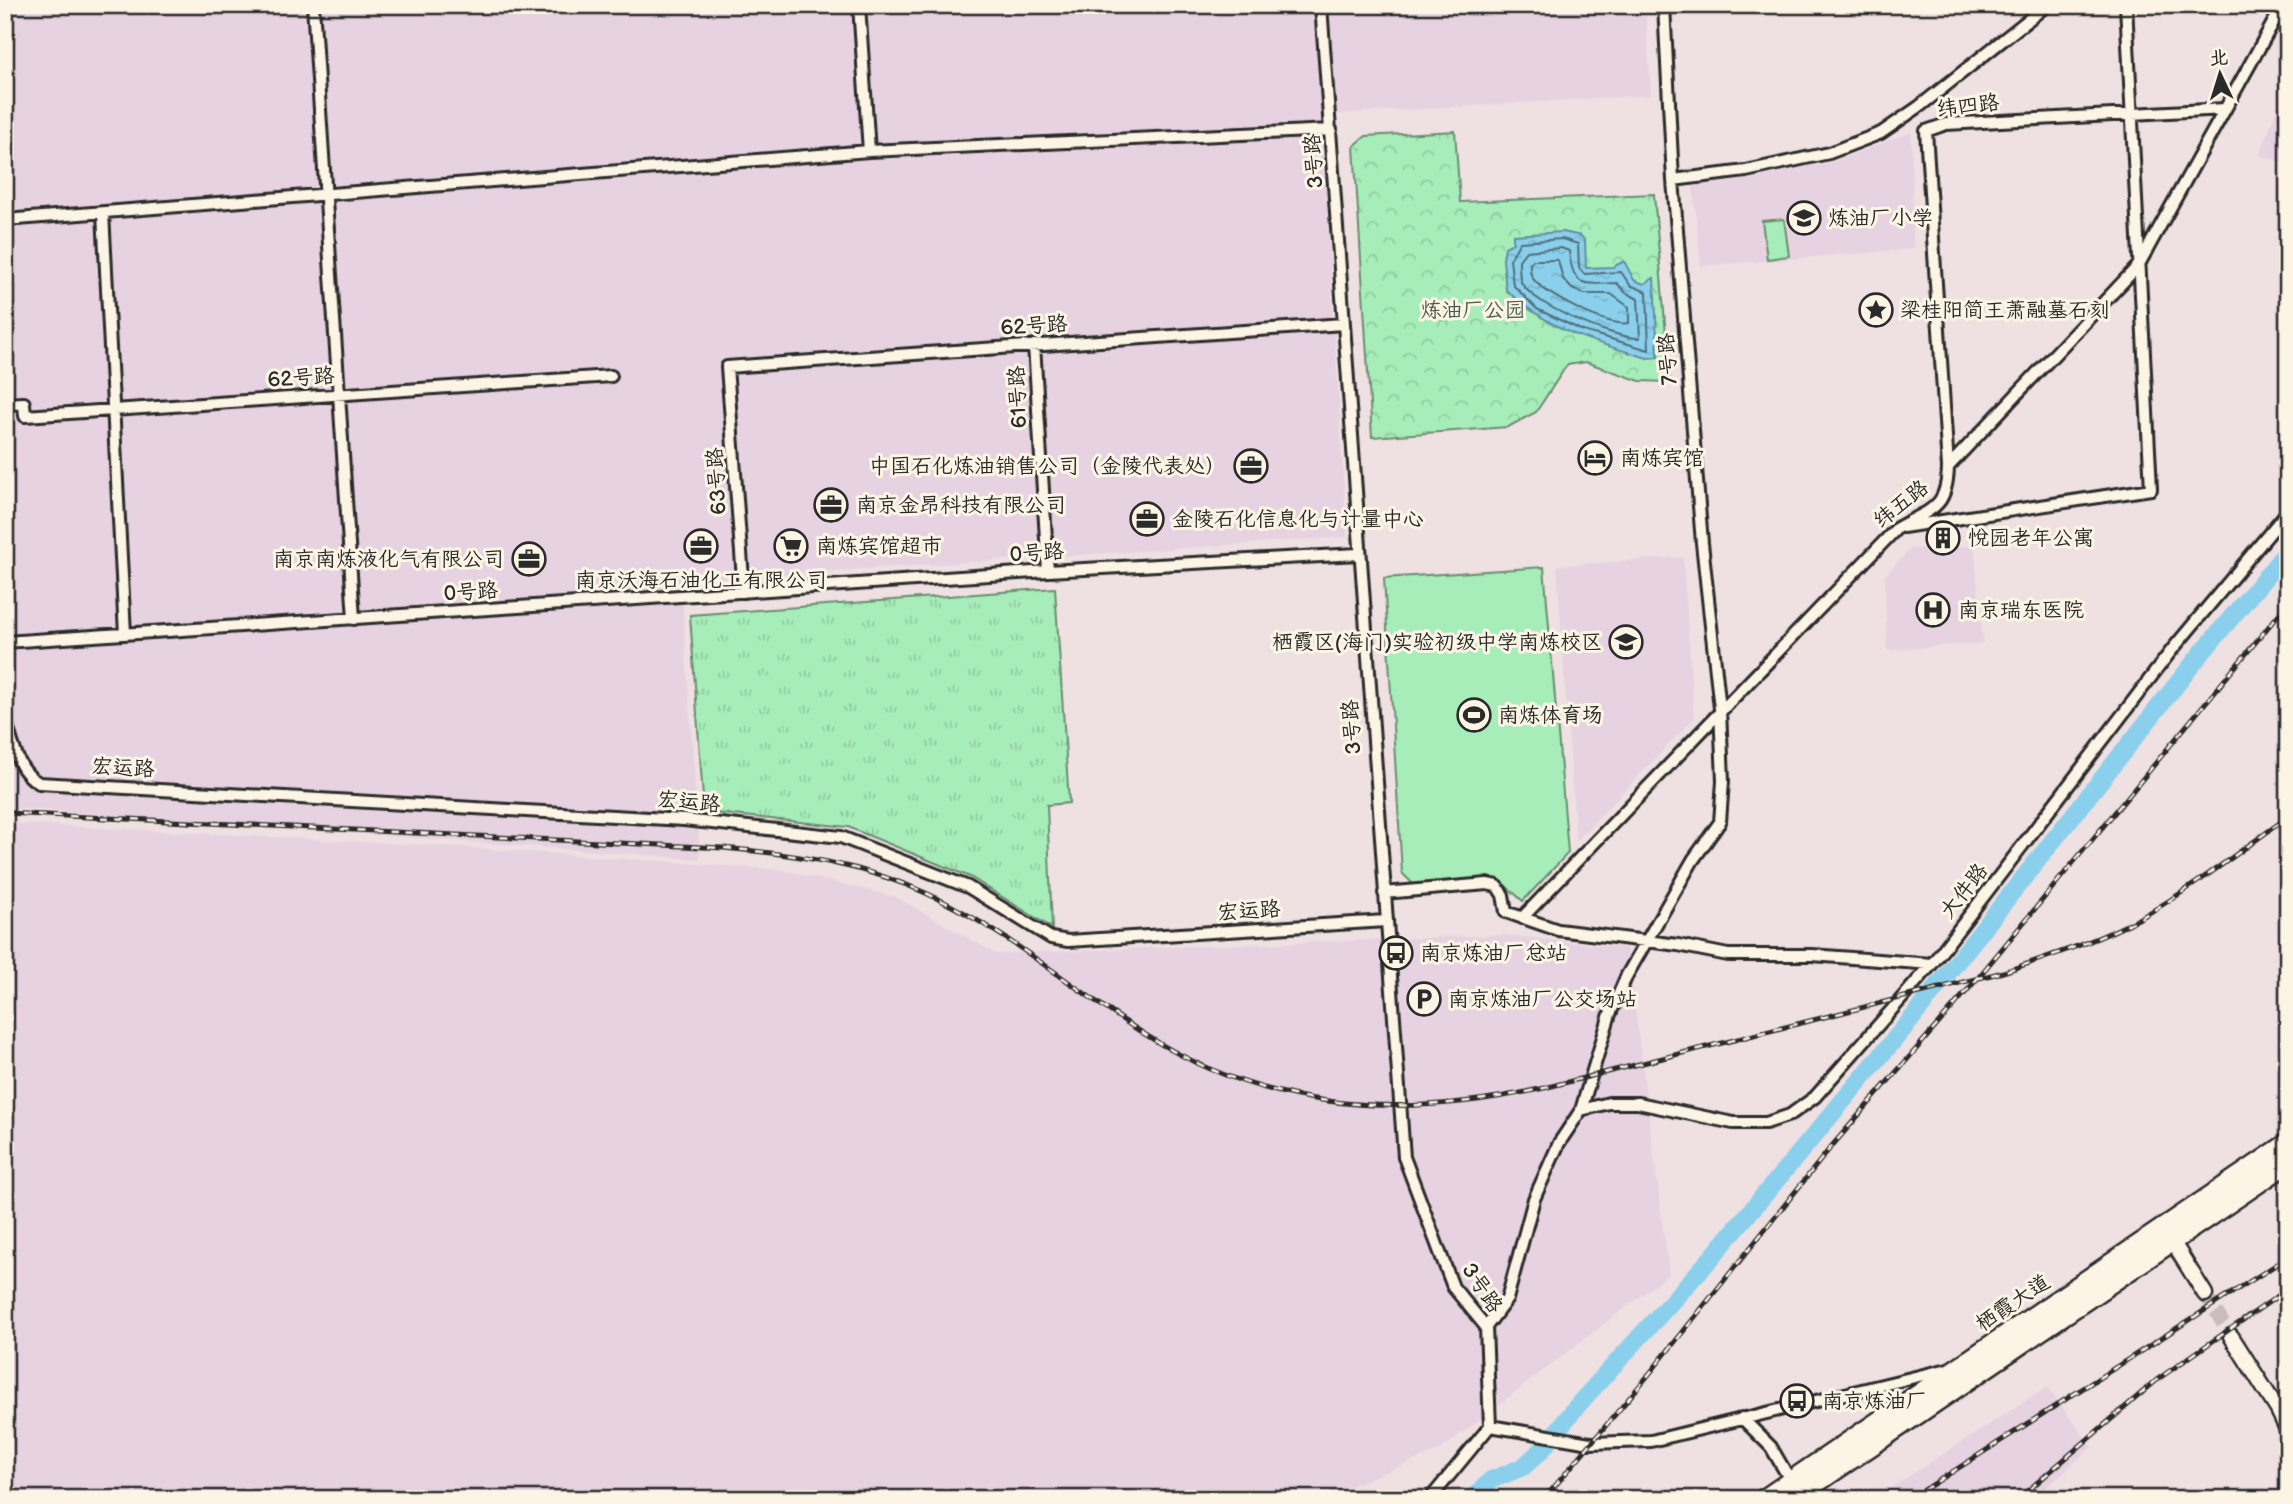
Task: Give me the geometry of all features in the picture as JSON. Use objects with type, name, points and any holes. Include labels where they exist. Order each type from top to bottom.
[{"type":"main road","name":"栖霞大道","points":[[1763,1499],[1795,1491],[2168,1235],[2288,1143]]},
{"type":"main road","name":"栖霞大道","points":[[1795,1491],[1961,1366],[2168,1235],[2288,1163]]},
{"type":"street","points":[[313,5],[354,619]]},
{"type":"street","points":[[859,5],[869,151]]},
{"type":"street","name":"3号路","points":[[1321,5],[1358,554],[1404,1157],[1453,1287],[1486,1327],[1490,1426]]},
{"type":"street","name":"7号路","points":[[1486,1327],[1507,1299],[1534,1199],[1559,1143],[1581,1110],[1610,1014],[1644,940],[1693,860],[1720,822],[1723,781],[1720,709],[1702,543],[1673,180],[1664,5]]},
{"type":"street","points":[[1673,180],[1746,171],[1829,153],[1881,133],[1920,106],[2047,5]]},
{"type":"street","points":[[1897,528],[2151,489],[2137,266],[2126,5]]},
{"type":"street","name":"纬五路","points":[[1522,918],[1720,709],[1897,528],[1938,505],[1947,490],[1948,467],[2137,266],[2283,5]]},
{"type":"street","name":"纬四路","points":[[1948,467],[1926,131],[1946,124],[2225,109]]},
{"type":"street","points":[[5,220],[869,151],[1331,130]]},
{"type":"street","points":[[103,213],[125,634]]},
{"type":"street","name":"62号路","points":[[727,367],[1343,324]]},
{"type":"street","name":"61号路","points":[[1034,345],[1048,571]]},
{"type":"street","name":"63号路","points":[[727,367],[744,592]]},
{"type":"street","name":"62号路","points":[[5,404],[24,403],[25,416],[611,376]]},
{"type":"street","name":"大件路","points":[[1581,1110],[1609,1103],[1638,1103],[1733,1123],[1766,1123],[1790,1115],[1815,1097],[1932,964],[2172,651],[2288,511]]},
{"type":"street","name":"0号路","points":[[5,642],[1048,571],[1358,554]]},
{"type":"street","name":"宏运路","points":[[5,719],[22,768],[29,777],[39,782],[670,819],[841,837],[968,887],[1051,938],[1068,940],[1386,921]]},
{"type":"street","points":[[1384,893],[1487,884],[1497,886],[1503,895],[1506,912],[1558,930],[1644,940],[1728,955],[1812,955],[1932,964]]},
{"type":"street","points":[[2168,1235],[2205,1294]]},
{"type":"street","points":[[2231,1336],[2278,1410],[2288,1431]]},
{"type":"street","points":[[1430,1499],[1490,1426],[1542,1437],[1590,1443],[1651,1441],[1961,1366]]},
{"type":"street","points":[[1742,1418],[1771,1447],[1795,1491]]},
{"type":"shaded area","points":[[5,5],[1645,5],[1651,95],[1321,115],[1347,537],[681,581],[700,859],[5,807]]},
{"type":"shaded area","points":[[2278,106],[2288,107],[2288,164],[2260,155]]},
{"type":"shaded area","name":"炼油厂小学","points":[[1911,132],[1913,249],[1701,266],[1693,186],[1751,179],[1833,162]]},
{"type":"shaded area","name":"南京瑞东医院","points":[[1974,546],[1983,643],[1887,650],[1885,576],[1910,549]]},
{"type":"shaded area","name":"栖霞区(海门)实验初级中学南炼校区","points":[[1683,557],[1694,718],[1576,841],[1557,566]]},
{"type":"shaded area","points":[[5,823],[444,846],[782,870],[896,897],[996,954],[1503,935],[1627,948],[1669,1274],[1440,1450],[1318,1499],[5,1499]]},
{"type":"shaded area","points":[[2047,1387],[2092,1447],[2033,1499],[1874,1499]]},
{"type":"green space","name":"炼油厂公园","points":[[1455,131],[1460,202],[1654,194],[1670,382],[1640,381],[1586,362],[1567,365],[1536,412],[1508,427],[1372,437],[1354,146],[1366,136]]},
{"type":"green space","points":[[1784,219],[1789,256],[1767,259],[1762,221]]},
{"type":"green space","name":"南炼体育场","points":[[1544,567],[1568,853],[1523,901],[1497,878],[1415,886],[1402,873],[1384,578]]},
{"type":"green space","points":[[1055,588],[1069,803],[1047,805],[1052,928],[970,877],[848,827],[704,812],[690,615]]},
{"type":"water","points":[[1563,232],[1581,236],[1585,241],[1586,268],[1613,267],[1624,261],[1634,280],[1644,284],[1654,278],[1658,357],[1648,358],[1572,333],[1539,316],[1506,290],[1503,259],[1505,247],[1513,243],[1513,235]]},
{"type":"waterway","points":[[1472,1499],[1491,1480],[1523,1467],[1542,1450],[1577,1406],[1713,1256],[1914,1016],[2200,655],[2288,550]]},
{"type":"tunnel","points":[[2205,1294],[2231,1336]]},
{"type":"railway","points":[[1544,1499],[1646,1378],[1831,1147],[1972,985],[2288,603]]},
{"type":"railway","points":[[5,813],[723,848],[828,862],[879,875],[928,894],[957,909],[985,925],[1146,1035],[1193,1061],[1240,1081],[1289,1094],[1339,1102],[1390,1105],[1441,1104],[1544,1088],[2003,972],[2091,941],[2142,917],[2198,882],[2288,817]]},
{"type":"railway","points":[[1910,1499],[2288,1257]]},
{"type":"railway","points":[[2018,1499],[2158,1379],[2288,1289]]},
{"type":"place","name":"炼油厂小学","points":[[1804,218]]},
{"type":"place","name":"梁桂阳简王萧融墓石刻","points":[[1876,310]]},
{"type":"place","name":"南炼宾馆","points":[[1595,458]]},
{"type":"place","name":"中国石化炼油销售公司（金陵代表处）","points":[[1251,466]]},
{"type":"place","name":"南京金昂科技有限公司","points":[[831,505]]},
{"type":"place","name":"金陵石化信息化与计量中心","points":[[1147,519]]},
{"type":"place","name":"悦园老年公寓","points":[[1943,538]]},
{"type":"place","name":"南京沃海石油化工有限公司","points":[[701,546]]},
{"type":"place","name":"南炼宾馆超市","points":[[791,546]]},
{"type":"place","name":"南京南炼液化气有限公司","points":[[529,559]]},
{"type":"place","name":"南京瑞东医院","points":[[1933,610]]},
{"type":"place","name":"栖霞区(海门)实验初级中学南炼校区","points":[[1626,642]]},
{"type":"place","name":"南炼体育场","points":[[1474,715]]},
{"type":"place","name":"南京炼油厂总站","points":[[1396,953]]},
{"type":"place","name":"南京炼油厂公交场站","points":[[1424,999]]},
{"type":"place","name":"南京炼油厂","points":[[1797,1401]]}]
